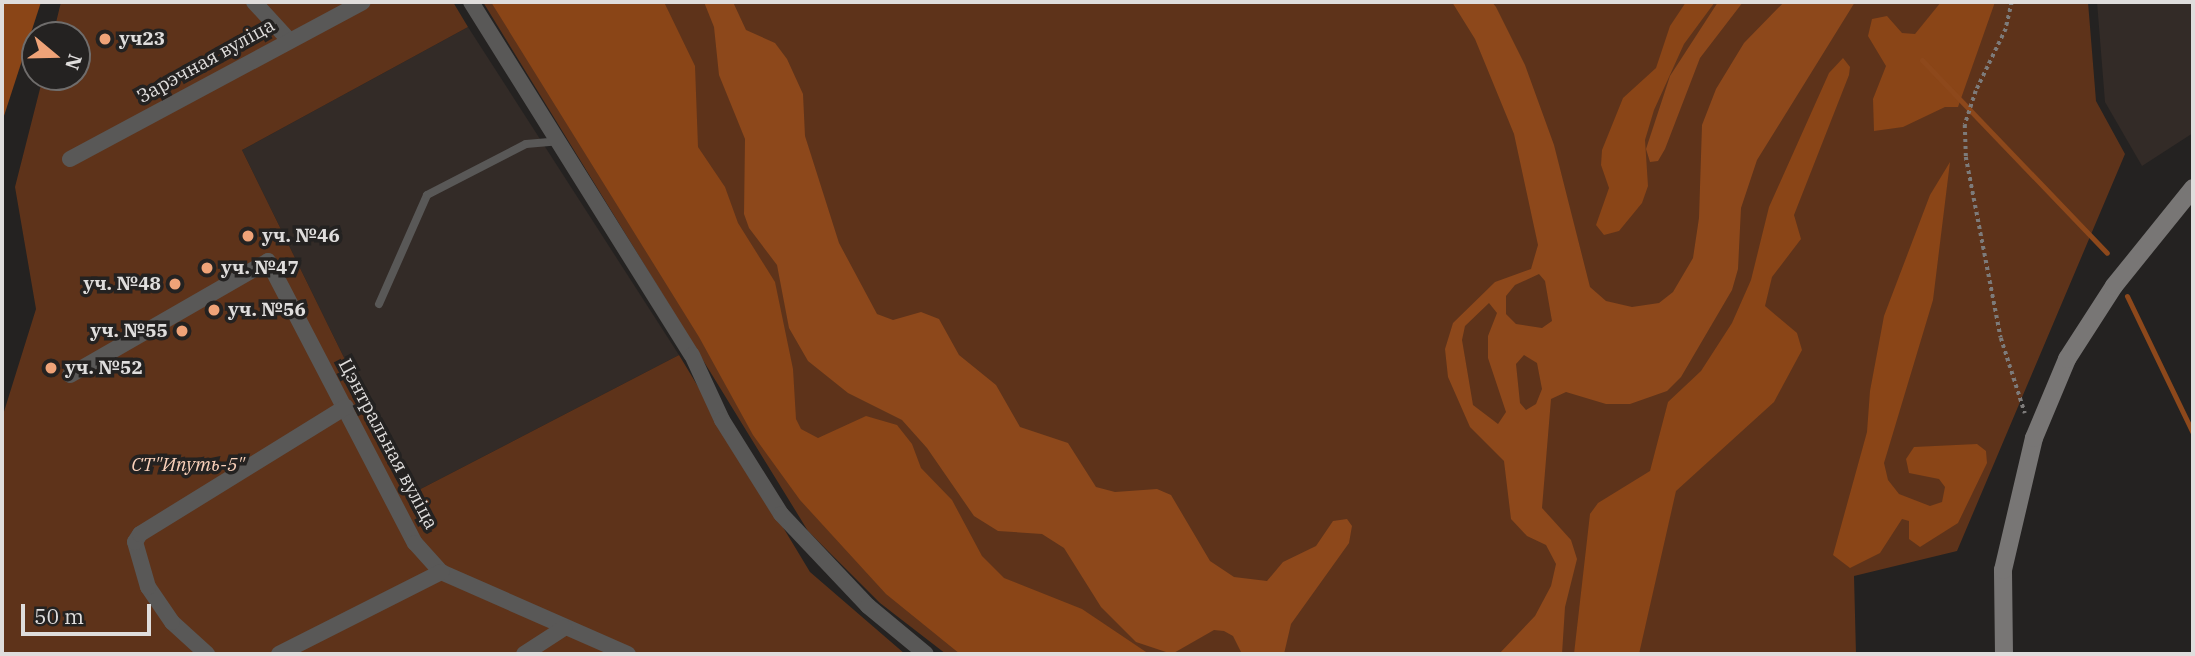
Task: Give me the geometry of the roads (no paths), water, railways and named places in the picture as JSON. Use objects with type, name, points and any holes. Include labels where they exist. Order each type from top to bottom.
[{"type":"street","points":[[254,2],[288,40]]},
{"type":"street","name":"Зарэчная вуліца","points":[[69,159],[363,2]]},
{"type":"street","points":[[471,2],[692,355],[722,419],[781,514],[868,606],[926,654]]},
{"type":"street","points":[[2004,654],[2003,570],[2034,438],[2067,359],[2114,286],[2193,188]]},
{"type":"street","name":"Цэнтральная вуліца","points":[[70,375],[268,261],[415,543],[441,572],[628,654]]},
{"type":"street","points":[[207,654],[172,622],[148,587],[136,557],[135,542],[140,534],[346,407]]},
{"type":"street","points":[[279,654],[441,572]]},
{"type":"street","points":[[524,654],[564,628]]},
{"type":"lane","points":[[379,304],[427,195],[526,144],[558,141]]},
{"type":"waterway","points":[[1922,60],[2107,253]]},
{"type":"waterway","points":[[2127,296],[2193,433]]},
{"type":"place","name":"уч23","points":[[105,39]]},
{"type":"place","name":"уч. №46","points":[[248,236]]},
{"type":"place","name":"уч. №47","points":[[207,268]]},
{"type":"place","name":"уч. №48","points":[[175,284]]},
{"type":"place","name":"уч. №56","points":[[214,310]]},
{"type":"place","name":"уч. №55","points":[[182,331]]},
{"type":"place","name":"уч. №52","points":[[51,368]]},
{"type":"park label","name":"СТ\"Ипуть-5\"","points":[[188,465]]}]
